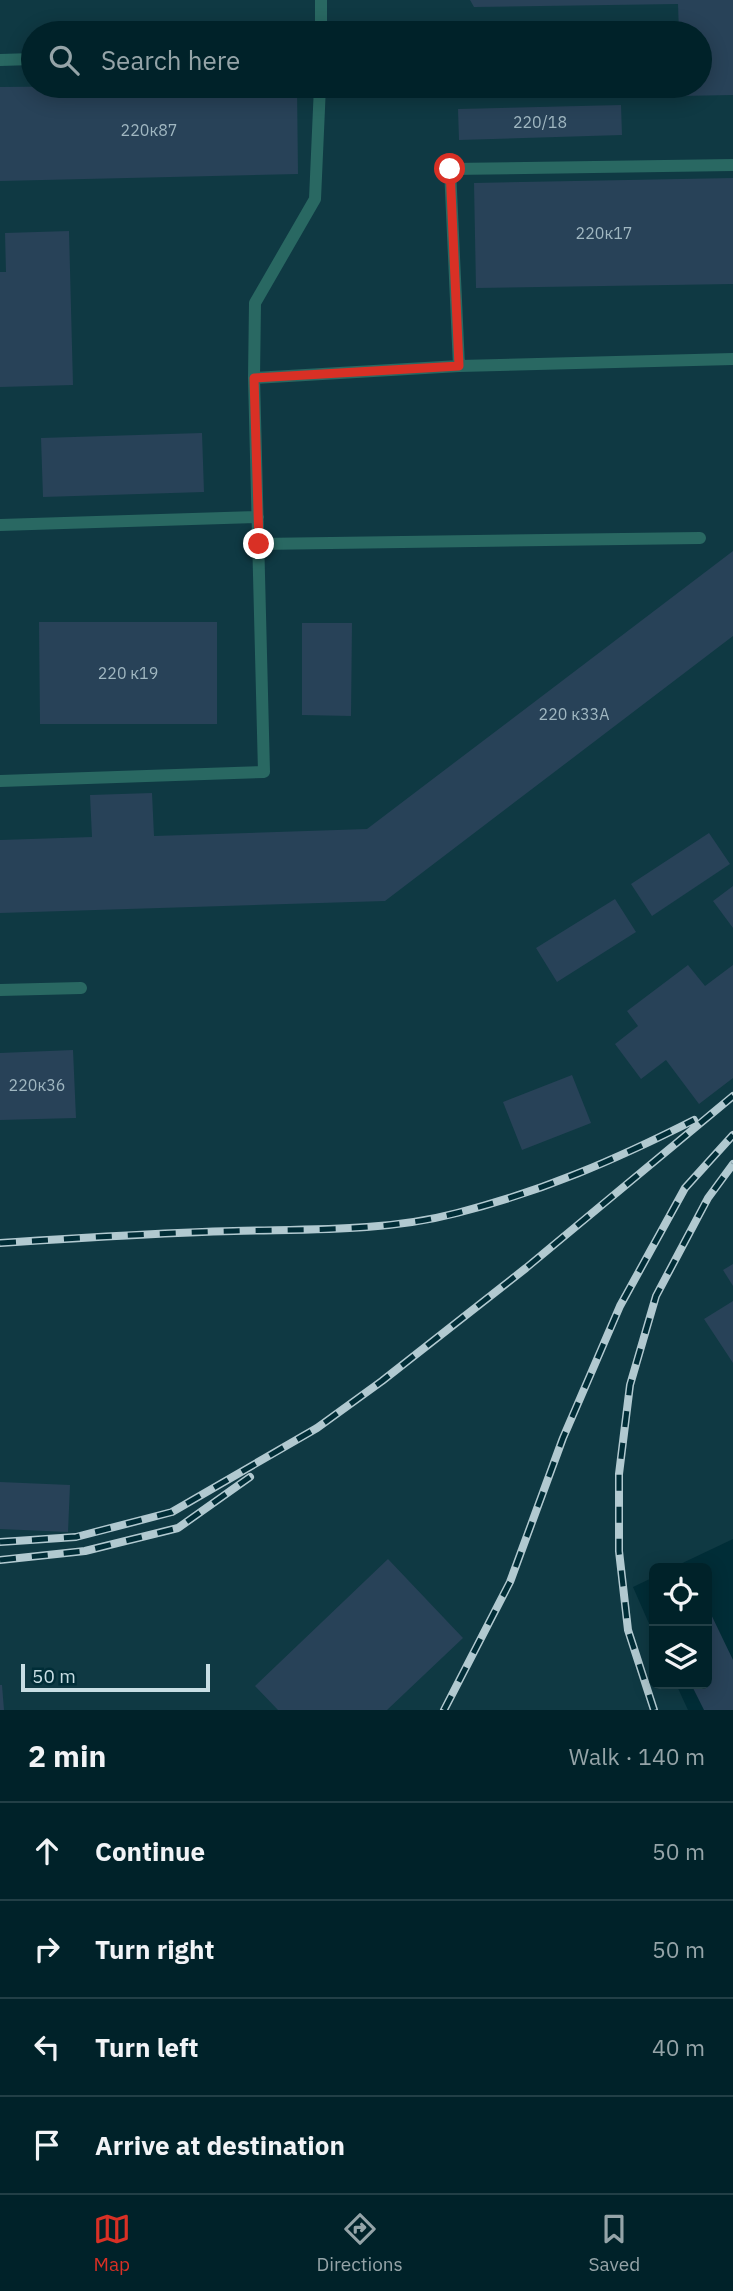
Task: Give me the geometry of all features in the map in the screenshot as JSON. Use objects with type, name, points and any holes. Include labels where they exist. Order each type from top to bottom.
[{"type":"lane","points":[[321,0],[321,21]]},
{"type":"lane","points":[[0,60],[21,60]]},
{"type":"lane","points":[[0,781],[264,772],[254,378],[256,303],[315,199],[319,98]]},
{"type":"lane","points":[[459,366],[450,169],[733,165]]},
{"type":"lane","points":[[254,378],[459,366],[733,359]]},
{"type":"lane","points":[[5,525],[258,517]]},
{"type":"lane","points":[[259,544],[700,538]]},
{"type":"lane","points":[[0,990],[81,988]]},
{"type":"shaded area","points":[[0,0],[733,0],[733,1539],[683,1563],[649,1563],[649,1579],[633,1587],[649,1624],[649,1689],[678,1689],[688,1710],[0,1710]]},
{"type":"building","points":[[470,0],[733,0],[733,95],[712,95],[712,21],[679,21],[678,4],[474,7]]},
{"type":"building","points":[[0,87],[21,87],[21,98],[297,98],[298,174],[0,181]]},
{"type":"building","points":[[621,105],[622,135],[459,140],[458,109]]},
{"type":"building","points":[[733,178],[733,284],[476,288],[474,183]]},
{"type":"building","points":[[69,231],[73,385],[0,387],[0,272],[6,272],[5,233]]},
{"type":"building","points":[[202,433],[204,492],[43,497],[41,438]]},
{"type":"building","points":[[733,551],[733,636],[385,901],[0,913],[0,840],[92,837],[90,795],[152,793],[154,836],[367,829]]},
{"type":"building","points":[[39,622],[217,622],[217,724],[40,724]]},
{"type":"building","points":[[302,623],[352,623],[351,716],[302,715]]},
{"type":"building","points":[[709,833],[730,864],[652,916],[631,884]]},
{"type":"building","points":[[733,886],[733,928],[713,901]]},
{"type":"building","points":[[615,899],[636,932],[557,982],[536,948]]},
{"type":"building","points":[[688,965],[705,986],[733,965],[733,1078],[699,1104],[666,1060],[641,1079],[615,1044],[638,1026],[627,1011]]},
{"type":"building","points":[[73,1050],[76,1118],[0,1120],[0,1053]]},
{"type":"building","points":[[572,1075],[591,1123],[522,1150],[503,1102]]},
{"type":"building","points":[[733,1264],[733,1286],[723,1270]]},
{"type":"building","points":[[733,1301],[733,1363],[704,1319]]},
{"type":"building","points":[[0,1482],[70,1485],[68,1532],[0,1529]]},
{"type":"building","points":[[388,1559],[463,1638],[387,1710],[278,1710],[255,1686]]},
{"type":"building","points":[[712,1616],[733,1660],[733,1710],[704,1710],[694,1689],[712,1689]]},
{"type":"building","points":[[2,1685],[4,1710],[0,1710]]},
{"type":"railway","points":[[0,1542],[76,1537],[172,1512],[317,1428],[382,1381],[526,1268],[733,1096]]},
{"type":"railway","points":[[0,1243],[402,1224],[457,1213],[519,1195],[607,1161],[694,1120]]},
{"type":"railway","points":[[444,1710],[510,1582],[563,1438],[620,1306],[685,1188],[733,1135]]},
{"type":"railway","points":[[654,1710],[628,1630],[619,1551],[619,1474],[630,1385],[656,1296],[708,1198],[733,1164]]},
{"type":"railway","points":[[0,1560],[85,1551],[178,1528],[250,1477]]},
{"type":"route","points":[[259,544],[254,378],[459,366],[450,169]]}]
